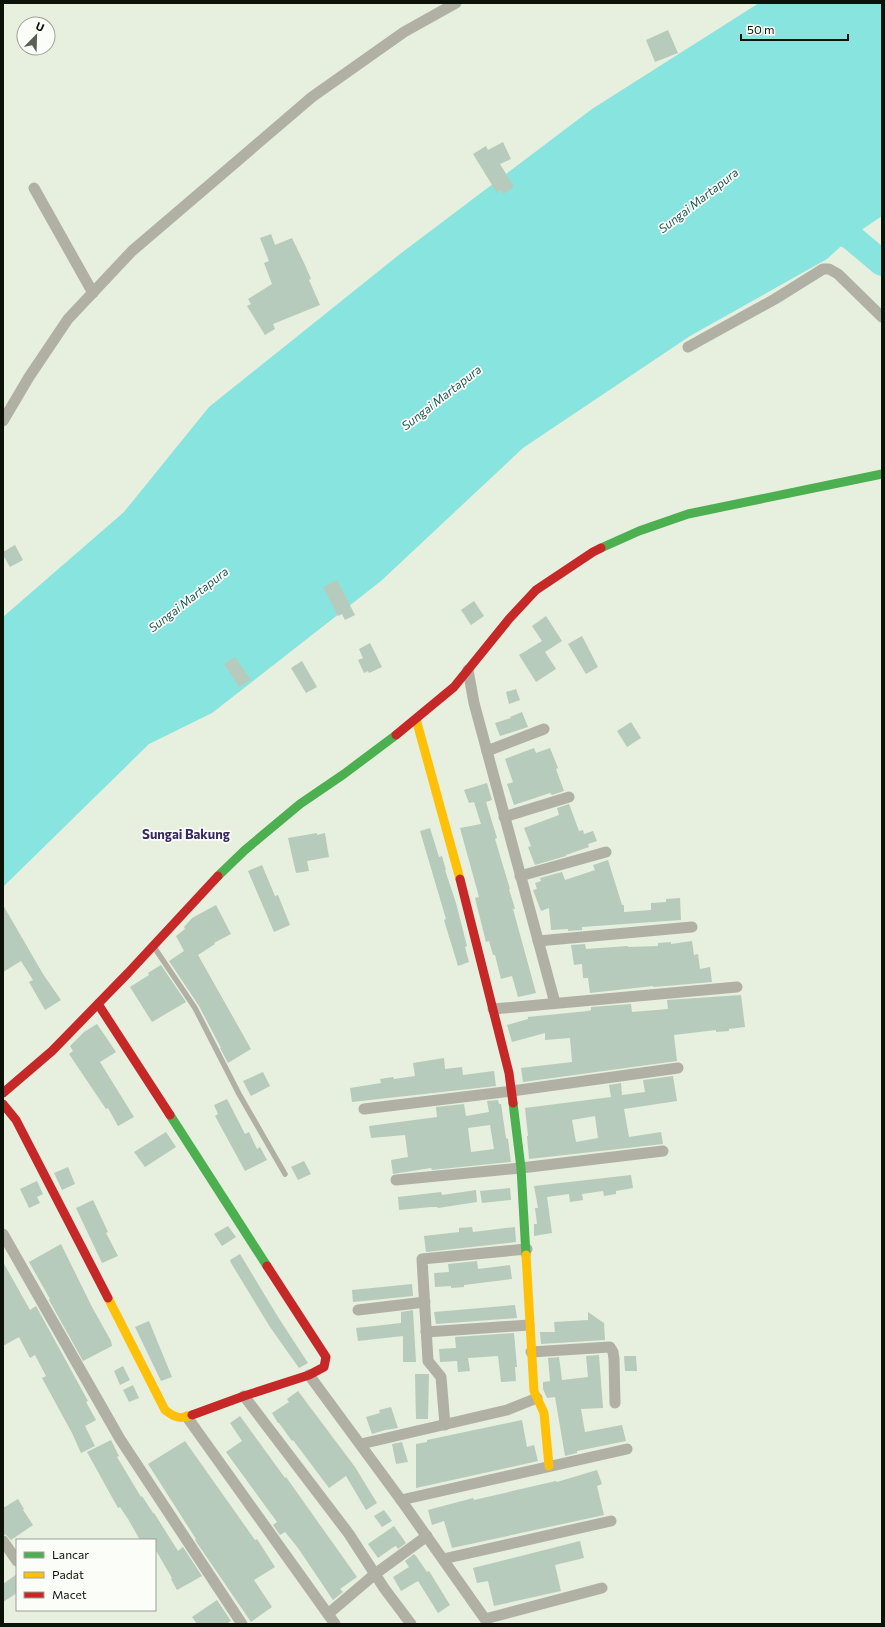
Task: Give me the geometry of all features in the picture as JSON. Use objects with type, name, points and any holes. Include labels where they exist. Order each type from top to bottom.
[{"type":"street","points":[[3,422],[29,377],[68,319],[132,251],[312,97],[404,32],[456,3]]},
{"type":"street","points":[[34,188],[93,293]]},
{"type":"street","points":[[688,347],[775,299],[823,269],[829,269],[838,274],[882,317]]},
{"type":"street","points":[[5,1087],[52,1050],[98,1004],[211,883],[263,834],[300,804],[344,774],[416,719],[454,687],[536,590],[593,552],[639,531],[688,514],[882,474]]},
{"type":"street","points":[[468,670],[474,704],[555,1003]]},
{"type":"street","points":[[416,719],[456,863],[510,1073],[521,1168],[527,1249],[529,1325],[534,1391],[544,1412],[550,1466]]},
{"type":"street","points":[[487,751],[544,729]]},
{"type":"street","points":[[504,817],[569,797]]},
{"type":"street","points":[[520,876],[606,852]]},
{"type":"street","points":[[538,941],[692,927]]},
{"type":"street","points":[[493,1009],[737,987]]},
{"type":"street","points":[[3,1104],[16,1120],[165,1410],[174,1417],[187,1417],[244,1396],[310,1375],[324,1367],[326,1357],[98,1004]]},
{"type":"street","points":[[364,1109],[512,1091],[678,1068]]},
{"type":"street","points":[[396,1180],[521,1168],[662,1151]]},
{"type":"street","points":[[3,1234],[120,1439],[242,1624]]},
{"type":"street","points":[[445,1425],[441,1377],[428,1361],[422,1258],[527,1249]]},
{"type":"street","points":[[358,1310],[425,1302]]},
{"type":"street","points":[[426,1332],[529,1325]]},
{"type":"street","points":[[531,1352],[610,1347],[613,1352],[614,1359],[615,1403]]},
{"type":"street","points":[[310,1375],[402,1500],[485,1619],[602,1588]]},
{"type":"street","points":[[244,1396],[349,1534],[375,1574],[411,1624]]},
{"type":"street","points":[[361,1444],[507,1410],[537,1398]]},
{"type":"street","points":[[187,1417],[335,1624]]},
{"type":"street","points":[[402,1500],[627,1449]]},
{"type":"street","points":[[443,1559],[610,1521]]},
{"type":"street","points":[[328,1614],[375,1574],[427,1536]]},
{"type":"street","points":[[3,1541],[16,1560]]},
{"type":"lane","points":[[153,945],[195,1008],[240,1094],[285,1174]]},
{"type":"water","name":"Sungai Martapura","points":[[759,3],[882,3],[882,216],[851,237],[827,259],[690,336],[523,448],[381,581],[212,713],[149,744],[3,887],[3,617],[124,512],[209,407],[400,254],[592,109]]},
{"type":"building","points":[[668,30],[678,53],[655,62],[646,40]]},
{"type":"building","points":[[503,142],[511,159],[500,164],[514,187],[503,194],[501,190],[497,193],[473,154],[486,146],[488,150]]},
{"type":"building","points":[[271,234],[275,245],[292,238],[311,279],[309,280],[320,305],[273,324],[275,329],[265,335],[247,306],[251,304],[248,299],[272,284],[264,263],[269,261],[260,238]]},
{"type":"building","points":[[15,545],[23,560],[10,567],[3,555],[3,552]]},
{"type":"building","points":[[337,580],[355,615],[345,620],[342,614],[338,616],[323,587]]},
{"type":"building","points":[[474,601],[484,616],[471,625],[461,610]]},
{"type":"building","points":[[546,616],[562,641],[545,652],[556,669],[536,682],[519,655],[542,641],[532,626]]},
{"type":"building","points":[[582,636],[598,667],[586,674],[568,644]]},
{"type":"building","points":[[370,643],[382,667],[369,673],[368,671],[364,673],[358,660],[363,658],[359,649]]},
{"type":"building","points":[[235,657],[251,680],[239,687],[224,664]]},
{"type":"building","points":[[302,661],[317,687],[306,693],[291,668]]},
{"type":"building","points":[[516,689],[520,700],[509,704],[506,692]]},
{"type":"building","points":[[522,712],[528,727],[500,736],[495,723],[511,718],[510,717]]},
{"type":"building","points":[[631,722],[641,738],[627,747],[617,731]]},
{"type":"building","points":[[534,748],[536,753],[550,748],[558,768],[556,769],[564,791],[552,795],[550,793],[514,805],[507,784],[513,782],[505,759]]},
{"type":"building","points":[[487,783],[492,800],[486,802],[497,838],[495,839],[510,889],[515,909],[513,909],[536,993],[518,997],[512,976],[501,979],[495,955],[493,955],[489,941],[486,942],[475,898],[479,897],[460,828],[481,824],[474,802],[469,803],[464,790]]},
{"type":"building","points":[[569,804],[579,831],[583,830],[584,834],[593,831],[597,841],[588,844],[589,847],[566,856],[535,865],[528,847],[531,846],[524,828],[559,815],[557,808]]},
{"type":"building","points":[[430,828],[439,857],[442,856],[467,946],[465,947],[469,962],[458,966],[420,831]]},
{"type":"building","points":[[317,833],[317,835],[325,833],[329,857],[307,861],[309,871],[296,873],[288,838]]},
{"type":"building","points":[[608,860],[622,905],[624,905],[624,912],[651,910],[651,903],[666,902],[666,899],[680,898],[681,920],[582,927],[582,930],[551,930],[549,908],[541,911],[533,890],[537,889],[535,883],[541,881],[540,878],[562,872],[565,880],[595,870],[593,865]]},
{"type":"building","points":[[262,865],[275,896],[278,895],[290,925],[274,932],[248,871]]},
{"type":"building","points":[[3,905],[43,974],[61,1000],[45,1010],[29,982],[33,980],[21,961],[3,972]]},
{"type":"building","points":[[216,905],[231,934],[214,943],[215,944],[198,955],[251,1049],[228,1063],[199,1006],[169,961],[184,951],[176,936],[185,929],[184,927],[192,918]]},
{"type":"building","points":[[692,941],[694,955],[698,954],[700,969],[710,967],[712,982],[653,986],[590,993],[588,978],[583,978],[582,964],[574,965],[571,945],[585,944],[586,949],[628,946],[658,946],[658,943],[671,942],[671,944]]},
{"type":"building","points":[[161,965],[186,1002],[152,1022],[130,987],[149,975],[148,973]]},
{"type":"building","points":[[741,995],[745,1027],[729,1029],[729,1031],[716,1032],[716,1030],[674,1035],[677,1061],[523,1082],[521,1068],[572,1062],[570,1038],[545,1040],[545,1033],[512,1042],[507,1025],[528,1019],[528,1017],[588,1011],[591,1010],[591,1007],[631,1004],[632,1012],[668,1009],[667,1000]]},
{"type":"building","points":[[97,1024],[116,1052],[100,1062],[134,1117],[118,1126],[108,1108],[106,1109],[69,1054],[73,1051],[70,1046],[84,1032]]},
{"type":"building","points":[[444,1058],[445,1069],[462,1067],[463,1075],[494,1071],[496,1086],[352,1102],[350,1088],[381,1083],[380,1079],[415,1076],[413,1063]]},
{"type":"building","points":[[263,1072],[270,1086],[251,1096],[243,1081]]},
{"type":"building","points":[[673,1076],[677,1101],[624,1109],[629,1137],[661,1132],[663,1144],[529,1159],[525,1108],[611,1097],[609,1085],[621,1083],[622,1095],[645,1092],[643,1080]],"holes":[[[595,1116],[598,1138],[576,1142],[572,1120]]]},
{"type":"building","points":[[227,1099],[245,1134],[249,1132],[257,1149],[260,1147],[267,1160],[245,1171],[215,1116],[218,1114],[214,1105]]},
{"type":"building","points":[[498,1100],[499,1104],[501,1104],[511,1162],[432,1170],[431,1168],[393,1174],[391,1160],[408,1157],[405,1135],[371,1138],[369,1126],[437,1117],[436,1107],[464,1104],[466,1116],[489,1112],[487,1101]],"holes":[[[490,1125],[494,1149],[471,1152],[468,1128]]]},
{"type":"building","points":[[166,1132],[176,1147],[145,1167],[134,1152]]},
{"type":"building","points":[[304,1161],[311,1174],[298,1180],[291,1167]]},
{"type":"building","points":[[68,1167],[75,1184],[62,1190],[54,1173]]},
{"type":"building","points":[[631,1175],[633,1188],[616,1191],[616,1194],[604,1196],[603,1191],[582,1194],[583,1200],[570,1202],[569,1194],[547,1197],[552,1233],[534,1236],[534,1224],[537,1224],[535,1208],[538,1208],[534,1186]]},
{"type":"building","points":[[37,1181],[43,1194],[37,1197],[40,1203],[29,1208],[20,1189]]},
{"type":"building","points":[[510,1188],[511,1200],[482,1203],[480,1191]]},
{"type":"building","points":[[476,1190],[477,1202],[438,1208],[431,1207],[399,1210],[398,1197],[441,1192],[442,1195]]},
{"type":"building","points":[[93,1200],[108,1232],[106,1233],[118,1256],[102,1263],[76,1208]]},
{"type":"building","points":[[228,1226],[236,1237],[222,1246],[214,1234]]},
{"type":"building","points":[[472,1227],[473,1232],[515,1227],[516,1242],[426,1252],[424,1236],[459,1232],[459,1228]]},
{"type":"building","points":[[61,1244],[92,1307],[111,1341],[112,1346],[83,1361],[29,1262]]},
{"type":"building","points":[[240,1254],[308,1363],[299,1368],[270,1327],[231,1263],[230,1260]]},
{"type":"building","points":[[477,1261],[478,1269],[510,1265],[512,1279],[464,1285],[464,1287],[435,1287],[434,1273],[449,1272],[448,1264]]},
{"type":"building","points":[[3,1262],[30,1310],[36,1306],[88,1401],[86,1402],[96,1420],[85,1426],[95,1446],[81,1453],[72,1433],[42,1378],[46,1376],[35,1355],[30,1358],[19,1337],[3,1346]]},
{"type":"building","points":[[412,1284],[413,1296],[353,1302],[352,1290]]},
{"type":"building","points":[[515,1305],[517,1318],[436,1324],[434,1312]]},
{"type":"building","points":[[413,1310],[416,1362],[403,1362],[403,1336],[358,1341],[356,1328],[401,1323],[401,1312]]},
{"type":"building","points":[[588,1312],[604,1323],[605,1340],[541,1344],[540,1332],[555,1332],[554,1322],[588,1320]]},
{"type":"building","points":[[149,1321],[172,1377],[161,1381],[135,1327]]},
{"type":"building","points":[[514,1333],[517,1367],[515,1367],[516,1381],[501,1382],[498,1356],[468,1358],[470,1371],[458,1372],[457,1361],[440,1362],[439,1349],[456,1348],[455,1337]]},
{"type":"building","points":[[599,1355],[603,1408],[581,1409],[585,1432],[622,1425],[626,1441],[577,1451],[577,1453],[565,1456],[555,1397],[547,1398],[543,1389],[543,1382],[550,1381],[548,1358],[559,1357],[562,1380],[588,1377],[586,1356]]},
{"type":"building","points":[[624,1356],[636,1356],[637,1371],[625,1371]]},
{"type":"building","points":[[123,1366],[130,1380],[120,1385],[114,1371]]},
{"type":"building","points":[[415,1374],[429,1374],[428,1419],[416,1419]]},
{"type":"building","points":[[133,1385],[139,1398],[129,1402],[123,1390]]},
{"type":"building","points":[[298,1391],[355,1467],[377,1503],[366,1510],[346,1476],[329,1488],[293,1440],[292,1441],[278,1423],[272,1413],[289,1402],[287,1399]]},
{"type":"building","points":[[391,1407],[398,1428],[372,1434],[366,1417],[380,1413],[379,1410]]},
{"type":"building","points":[[240,1416],[285,1478],[286,1477],[357,1577],[340,1589],[343,1592],[333,1600],[298,1548],[285,1532],[280,1535],[273,1525],[277,1522],[226,1452],[242,1441],[230,1423]]},
{"type":"building","points":[[522,1420],[527,1447],[534,1445],[538,1461],[416,1488],[416,1444],[427,1442],[427,1440]]},
{"type":"building","points":[[111,1440],[119,1456],[117,1457],[141,1497],[142,1496],[154,1513],[178,1551],[183,1547],[202,1576],[177,1590],[171,1579],[172,1578],[156,1551],[156,1539],[139,1539],[120,1507],[118,1508],[87,1452]]},
{"type":"building","points":[[185,1441],[255,1540],[257,1539],[275,1567],[254,1580],[272,1607],[251,1622],[195,1540],[196,1539],[148,1464]]},
{"type":"building","points":[[402,1442],[408,1462],[396,1464],[392,1444]]},
{"type":"building","points":[[597,1470],[602,1484],[597,1486],[604,1515],[452,1548],[444,1521],[432,1525],[428,1510],[473,1498],[474,1500],[557,1482]]},
{"type":"building","points":[[18,1499],[33,1525],[11,1540],[3,1534],[3,1508]]},
{"type":"building","points":[[384,1510],[392,1521],[382,1527],[374,1516]]},
{"type":"building","points":[[394,1526],[406,1543],[398,1549],[396,1546],[392,1548],[378,1558],[368,1544]]},
{"type":"building","points":[[580,1541],[584,1558],[555,1565],[561,1591],[494,1606],[488,1581],[477,1583],[473,1568]]},
{"type":"building","points":[[414,1554],[427,1572],[429,1571],[450,1605],[438,1613],[418,1581],[401,1591],[393,1577],[409,1567],[405,1561]]},
{"type":"building","points":[[16,1575],[16,1594],[3,1602],[3,1584]]},
{"type":"building","points":[[217,1600],[231,1621],[226,1624],[197,1624],[192,1617]]},
{"type":"waterway","points":[[819,220],[851,237],[882,263]]},
{"type":"traffic: fast","points":[[601,548],[639,531],[688,514],[882,474]]},
{"type":"traffic: fast","points":[[218,876],[245,850],[300,804],[344,774],[396,735]]},
{"type":"traffic: fast","points":[[513,1103],[521,1168],[526,1255]]},
{"type":"traffic: fast","points":[[170,1115],[267,1266]]},
{"type":"traffic: slow","points":[[416,719],[460,879]]},
{"type":"traffic: slow","points":[[526,1255],[534,1391],[544,1413],[549,1466]]},
{"type":"traffic: slow","points":[[108,1298],[165,1410],[177,1417],[192,1415]]},
{"type":"traffic: jam","points":[[396,735],[454,687],[509,619],[536,590],[601,548]]},
{"type":"traffic: jam","points":[[3,1093],[52,1051],[128,973],[218,876]]},
{"type":"traffic: jam","points":[[460,879],[509,1073],[513,1103]]},
{"type":"traffic: jam","points":[[98,1004],[170,1115]]},
{"type":"traffic: jam","points":[[3,1104],[16,1120],[108,1298]]},
{"type":"traffic: jam","points":[[192,1415],[309,1375],[324,1367],[326,1357],[267,1266]]},
{"type":"district","name":"Sungai Bakung","points":[[186,834]]}]
